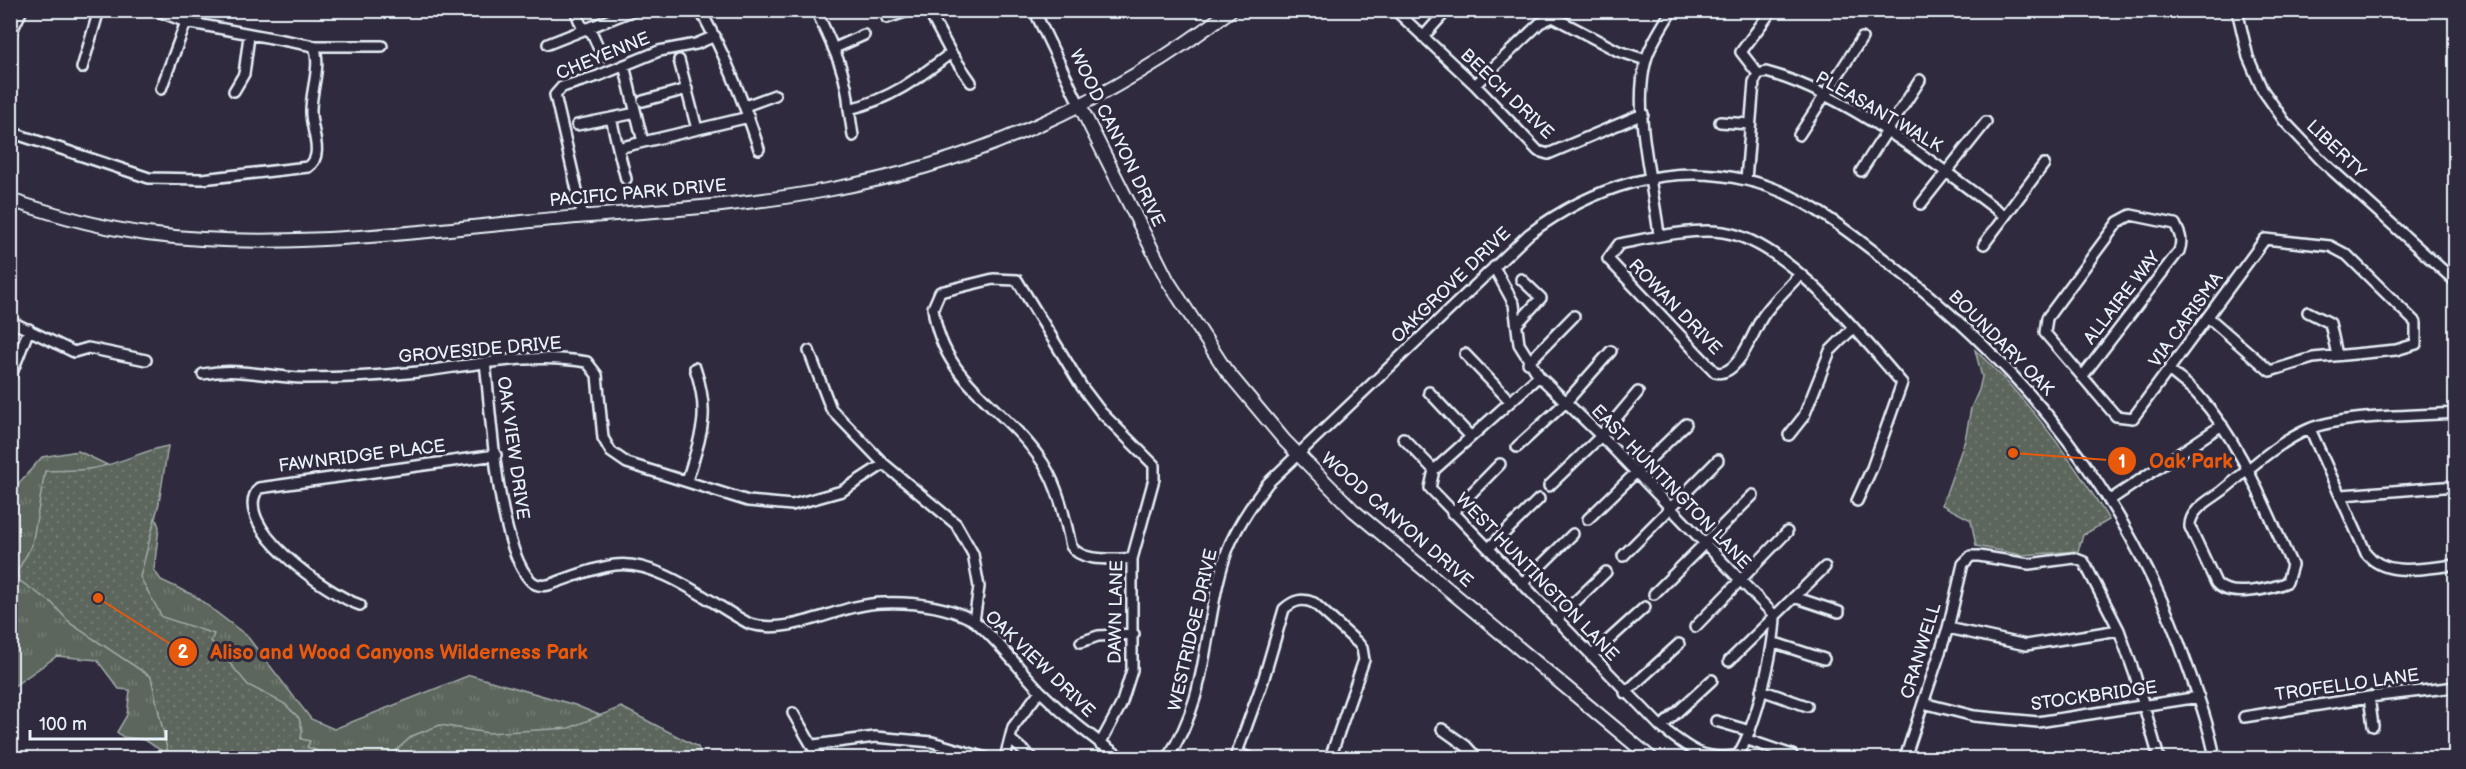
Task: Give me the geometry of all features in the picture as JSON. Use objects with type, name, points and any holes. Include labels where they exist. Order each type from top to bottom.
[{"type":"main road","name":"PACIFIC PARK DRIVE","points":[[10,200],[115,228],[226,241],[316,240],[757,201],[855,184],[940,162],[1001,142],[1080,106],[1181,46],[1231,10]]},
{"type":"main road","name":"WOOD CANYON DRIVE","points":[[1080,106],[1168,281],[1225,369],[1298,455],[1353,510],[1651,759]]},
{"type":"street","points":[[10,35],[22,10]]},
{"type":"street","points":[[82,68],[99,10]]},
{"type":"street","points":[[156,10],[186,22],[249,36],[314,46],[382,46]]},
{"type":"street","points":[[575,10],[581,25],[592,33],[602,56]]},
{"type":"street","points":[[548,44],[634,10]]},
{"type":"street","points":[[700,10],[715,36],[745,106],[759,149]]},
{"type":"street","points":[[816,10],[835,48],[848,87],[853,135]]},
{"type":"street","points":[[887,18],[910,10]]},
{"type":"street","points":[[927,10],[951,53],[971,82]]},
{"type":"street","name":"WOOD CANYON DRIVE","points":[[1034,10],[1080,106]]},
{"type":"street","name":"BEECH DRIVE","points":[[1395,10],[1476,85],[1538,150],[1548,154],[1643,114]]},
{"type":"street","points":[[1423,37],[1447,10]]},
{"type":"street","points":[[1672,10],[1646,60],[1643,114],[1659,236],[1721,232],[1744,237],[1800,274],[1853,328],[1902,383],[1872,468],[1857,501]]},
{"type":"street","points":[[1746,180],[1754,82],[1758,74],[1741,52],[1772,10]]},
{"type":"street","name":"LIBERTY","points":[[2237,10],[2248,57],[2262,88],[2284,122],[2322,161],[2456,282]]},
{"type":"street","points":[[1476,85],[1540,23],[1553,17],[1618,51],[1646,60]]},
{"type":"street","points":[[161,89],[186,22]]},
{"type":"street","points":[[835,48],[864,35]]},
{"type":"street","points":[[234,91],[244,74],[249,36]]},
{"type":"street","name":"CHEYENNE","points":[[583,216],[555,94],[562,87],[659,51],[696,44],[715,36]]},
{"type":"street","points":[[1799,135],[1862,38]]},
{"type":"street","points":[[10,132],[149,177],[202,179],[308,167],[313,164],[317,152],[310,116],[317,64],[314,46]]},
{"type":"street","points":[[849,109],[876,102],[908,86],[951,53]]},
{"type":"street","points":[[679,60],[697,129]]},
{"type":"street","points":[[624,65],[643,142]]},
{"type":"street","name":"PLEASANT WALK","points":[[1758,74],[1766,72],[1779,75],[1824,96],[1886,132],[1946,171],[2005,216]]},
{"type":"street","points":[[1861,171],[1920,80]]},
{"type":"street","points":[[643,101],[687,89]]},
{"type":"street","points":[[745,106],[775,95]]},
{"type":"street","points":[[578,125],[636,113]]},
{"type":"street","points":[[618,148],[749,117]]},
{"type":"street","points":[[611,118],[626,179]]},
{"type":"street","points":[[1720,122],[1750,124]]},
{"type":"street","points":[[1921,204],[1986,122]]},
{"type":"street","points":[[1983,244],[2044,164]]},
{"type":"street","name":"BOUNDARY OAK","points":[[1651,177],[1696,174],[1746,180],[1796,199],[1827,216],[1957,318],[2007,366],[2055,422],[2110,500],[2146,564],[2172,621],[2199,697],[2215,759]]},
{"type":"street","name":"OAKGROVE DRIVE","points":[[1298,455],[1528,234],[1573,203],[1623,183],[1651,177]]},
{"type":"street","name":"ALLAIRE WAY","points":[[2130,215],[2175,224],[2182,236],[2179,251],[2082,377],[2045,333],[2047,318],[2118,222],[2130,215]]},
{"type":"street","name":"ROWAN DRIVE","points":[[1659,236],[1619,244],[1609,254],[1611,265],[1715,372],[1727,372],[1749,346],[1763,316],[1800,274]]},
{"type":"street","name":"VIA CARISMA","points":[[2082,377],[2115,416],[2133,418],[2170,371],[2265,239],[2330,246],[2339,250],[2347,255],[2416,323],[2416,344],[2396,350],[2337,355]]},
{"type":"street","name":"EAST HUNTINGTON LANE","points":[[1494,267],[1514,304],[1519,344],[1528,363],[1775,616]]},
{"type":"street","name":"DAWN LANE","points":[[1100,744],[1128,687],[1132,670],[1134,634],[1132,559],[1154,479],[1154,465],[1101,412],[1082,387],[1017,280],[1008,278],[953,287],[940,292],[933,308],[934,320],[946,352],[957,372],[1022,438],[1043,464],[1058,494],[1071,546],[1076,553],[1083,556],[1132,559]]},
{"type":"street","points":[[1518,323],[1541,298],[1521,279]]},
{"type":"street","points":[[2208,317],[2270,372],[2313,358],[2337,355],[2330,323],[2308,312]]},
{"type":"street","points":[[1528,363],[1574,316]]},
{"type":"street","points":[[10,321],[74,352],[88,348],[147,360]]},
{"type":"street","points":[[1789,435],[1804,416],[1830,351],[1853,328]]},
{"type":"street","points":[[10,378],[29,329]]},
{"type":"street","points":[[809,351],[831,409],[884,464],[956,524],[973,554],[979,587],[974,621]]},
{"type":"street","points":[[1517,447],[1566,402],[1611,351]]},
{"type":"street","points":[[1465,354],[1510,401]]},
{"type":"street","name":"GROVESIDE DRIVE","points":[[203,374],[227,370],[302,378],[416,372],[485,362],[568,358],[587,362],[597,375],[603,438],[611,452],[627,463],[748,501],[792,505],[842,491],[884,464]]},
{"type":"street","name":"OAK VIEW DRIVE","points":[[485,362],[501,502],[512,543],[531,582],[540,586],[599,568],[626,564],[647,567],[738,618],[763,628],[784,627],[849,607],[880,603],[939,606],[974,621],[1040,691],[1100,744],[1122,759]]},
{"type":"street","points":[[687,481],[704,424],[702,389],[695,368]]},
{"type":"street","points":[[2170,371],[2197,394],[2222,425],[2247,471],[2292,565],[2287,582],[2276,586],[2230,591],[2221,589],[2216,583],[2190,527],[2190,520],[2194,512],[2247,471],[2287,441],[2310,429],[2335,422],[2456,413]]},
{"type":"street","points":[[1403,438],[1434,470],[1539,376]]},
{"type":"street","points":[[1429,392],[1471,437]]},
{"type":"street","points":[[1549,486],[1601,436],[1638,392]]},
{"type":"street","points":[[1588,519],[1686,423]]},
{"type":"street","points":[[2110,500],[2222,425]]},
{"type":"street","points":[[2310,429],[2342,495],[2366,553],[2373,562],[2391,569],[2456,566]]},
{"type":"street","name":"FAWNRIDGE PLACE","points":[[360,605],[345,600],[280,552],[255,515],[252,503],[254,494],[259,488],[496,455]]},
{"type":"street","name":"WESTRIDGE DRIVE","points":[[1167,759],[1183,737],[1194,706],[1226,553],[1256,500],[1298,455]]},
{"type":"street","points":[[1623,556],[1718,460]]},
{"type":"street","points":[[1452,513],[1500,464]]},
{"type":"street","name":"WEST HUNTINGTON LANE","points":[[1434,470],[1430,488],[1452,513],[1489,548],[1625,693],[1661,727],[1691,751],[1719,758],[1738,755],[1749,736]]},
{"type":"street","points":[[2342,495],[2456,486]]},
{"type":"street","points":[[1654,594],[1753,495]]},
{"type":"street","points":[[1489,548],[1539,499]]},
{"type":"street","points":[[1695,627],[1787,532]]},
{"type":"street","points":[[1522,584],[1573,534]]},
{"type":"street","name":"CRANWELL","points":[[1905,759],[1947,628],[1964,564],[1971,556],[2029,564],[2074,558],[2084,562],[2119,630]]},
{"type":"street","points":[[1729,661],[1825,567]]},
{"type":"street","points":[[1556,620],[1606,572]]},
{"type":"street","points":[[1794,597],[1839,612]]},
{"type":"street","points":[[1250,759],[1236,756],[1263,681],[1284,609],[1298,600],[1314,603],[1362,648],[1364,660],[1329,759]]},
{"type":"street","points":[[1592,656],[1645,607]]},
{"type":"street","points":[[1749,736],[1774,643],[1775,616]]},
{"type":"street","points":[[1947,628],[2025,645],[2119,630],[2145,706],[2159,759]]},
{"type":"street","points":[[1081,642],[1098,636],[1134,634]]},
{"type":"street","points":[[1774,643],[1824,659]]},
{"type":"street","points":[[1625,693],[1679,644]]},
{"type":"street","points":[[1661,727],[1712,680]]},
{"type":"street","name":"TROFELLO LANE","points":[[2244,717],[2370,696],[2456,687]]},
{"type":"street","points":[[1761,690],[1807,706]]},
{"type":"street","points":[[1005,759],[1013,728],[1040,691]]},
{"type":"street","points":[[2370,696],[2373,726]]},
{"type":"street","name":"STOCKBRIDGE","points":[[1923,703],[1974,716],[2019,722],[2058,720],[2199,697]]},
{"type":"street","points":[[793,713],[814,745],[819,759]]},
{"type":"street","points":[[1716,721],[1792,755]]},
{"type":"street","points":[[1442,729],[1466,746],[1477,759]]},
{"type":"street","points":[[814,745],[875,737],[932,742],[986,759]]},
{"type":"street","points":[[1011,740],[1032,759]]},
{"type":"green space","points":[[1975,350],[2048,430],[2109,520],[2083,535],[2078,551],[2022,555],[1976,546],[1971,520],[1942,505],[1965,440],[1971,408],[1982,377]]},
{"type":"green space","points":[[168,446],[159,503],[140,577],[162,617],[214,634],[211,641],[248,685],[285,704],[299,718],[302,730],[301,739],[310,741],[307,747],[337,758],[169,758],[151,677],[71,624],[52,603],[20,581],[17,572],[32,545],[45,471],[98,467]]},
{"type":"green space","points":[[78,451],[143,482],[159,527],[154,570],[161,580],[195,596],[247,636],[311,719],[334,729],[470,675],[575,705],[691,753],[693,758],[164,758],[162,751],[145,740],[123,737],[117,732],[127,715],[130,690],[119,689],[97,660],[57,656],[11,688],[10,506],[19,483],[42,457]]},
{"type":"green space","points":[[621,707],[698,747],[702,758],[388,758],[412,736],[440,725],[488,733],[569,728]]},
{"type":"place","name":"Oak Park","points":[[2013,453]]},
{"type":"place","name":"Aliso and Wood Canyons Wilderness Park","points":[[98,598]]}]
